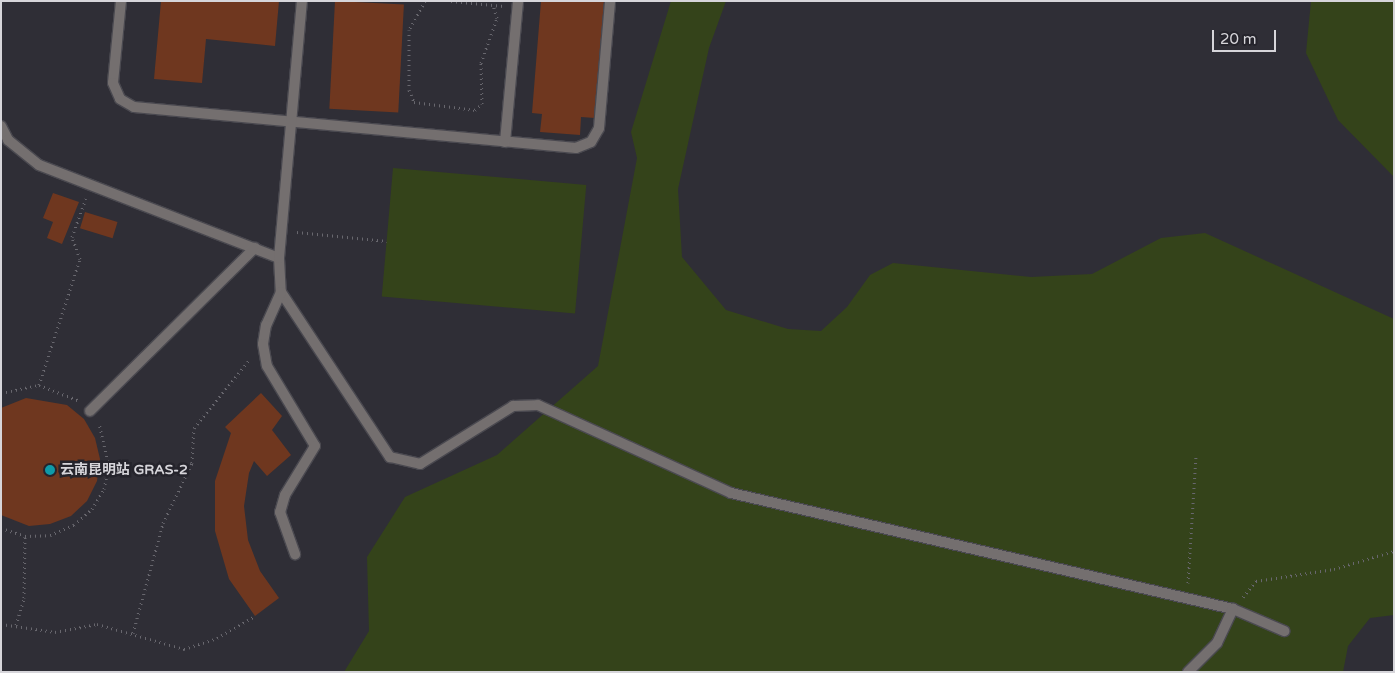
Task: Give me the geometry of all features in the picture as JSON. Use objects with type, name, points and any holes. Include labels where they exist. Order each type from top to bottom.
[{"type":"street","points":[[121,1],[113,82],[120,100],[134,107],[576,148],[592,142],[599,128],[610,1]]},
{"type":"street","points":[[295,554],[280,512],[285,495],[315,446],[279,391],[263,344],[281,292],[279,258],[302,1]]},
{"type":"street","points":[[505,142],[517,4]]},
{"type":"street","points":[[1,126],[8,140],[39,165],[279,258]]},
{"type":"street","points":[[90,411],[255,248]]},
{"type":"street","points":[[281,292],[390,457],[420,464],[514,406],[538,405],[730,493],[1233,609],[1284,631]]},
{"type":"street","points":[[1188,672],[1217,643],[1233,609]]},
{"type":"path","points":[[425,1],[409,30],[409,90],[414,102],[475,110],[482,104],[481,64],[496,18],[493,5]]},
{"type":"path","points":[[450,1],[493,5],[517,4]]},
{"type":"path","points":[[40,385],[80,259],[72,237],[92,184]]},
{"type":"path","points":[[282,230],[387,241]]},
{"type":"path","points":[[133,633],[163,523],[192,463],[194,428],[263,344]]},
{"type":"path","points":[[1,394],[40,385],[62,390],[90,411],[107,442],[109,466],[104,489],[92,509],[74,525],[50,535],[24,536],[1,528]]},
{"type":"path","points":[[1187,598],[1196,456]]},
{"type":"path","points":[[16,625],[24,598],[24,536]]},
{"type":"path","points":[[1233,609],[1256,581],[1334,569],[1394,551]]},
{"type":"path","points":[[1,624],[55,632],[97,624],[184,649],[217,638],[255,616]]},
{"type":"green space","points":[[671,1],[726,1],[709,48],[678,189],[682,257],[726,310],[788,329],[821,331],[847,307],[870,275],[893,263],[1031,277],[1092,274],[1161,238],[1205,233],[1394,319],[1394,615],[1370,618],[1348,646],[1343,672],[344,672],[369,631],[367,557],[405,497],[497,455],[598,366],[637,158],[631,132]]},
{"type":"green space","points":[[1311,1],[1394,1],[1394,177],[1338,120],[1306,53]]},
{"type":"green space","points":[[393,168],[586,185],[575,313],[382,297]]},
{"type":"building","points":[[161,1],[279,1],[275,46],[206,39],[202,83],[154,79]]},
{"type":"building","points":[[335,1],[404,5],[398,112],[329,109]]},
{"type":"building","points":[[541,1],[604,1],[595,118],[581,117],[580,135],[540,132],[542,114],[532,113]]},
{"type":"building","points":[[53,193],[79,202],[62,244],[47,238],[53,222],[43,218]]},
{"type":"building","points":[[85,212],[118,222],[113,238],[80,228]]},
{"type":"building","points":[[261,393],[282,416],[272,430],[291,455],[267,476],[254,461],[249,473],[244,506],[248,540],[260,571],[279,598],[255,616],[229,579],[215,531],[215,481],[231,433],[225,427]]},
{"type":"building","name":"云南昆明站 GRAS-2","points":[[26,398],[67,405],[84,419],[95,438],[100,459],[97,481],[87,501],[71,516],[50,524],[29,526],[1,515],[1,408]]},
{"type":"place","name":"云南昆明站 GRAS-2","points":[[50,470]]}]
